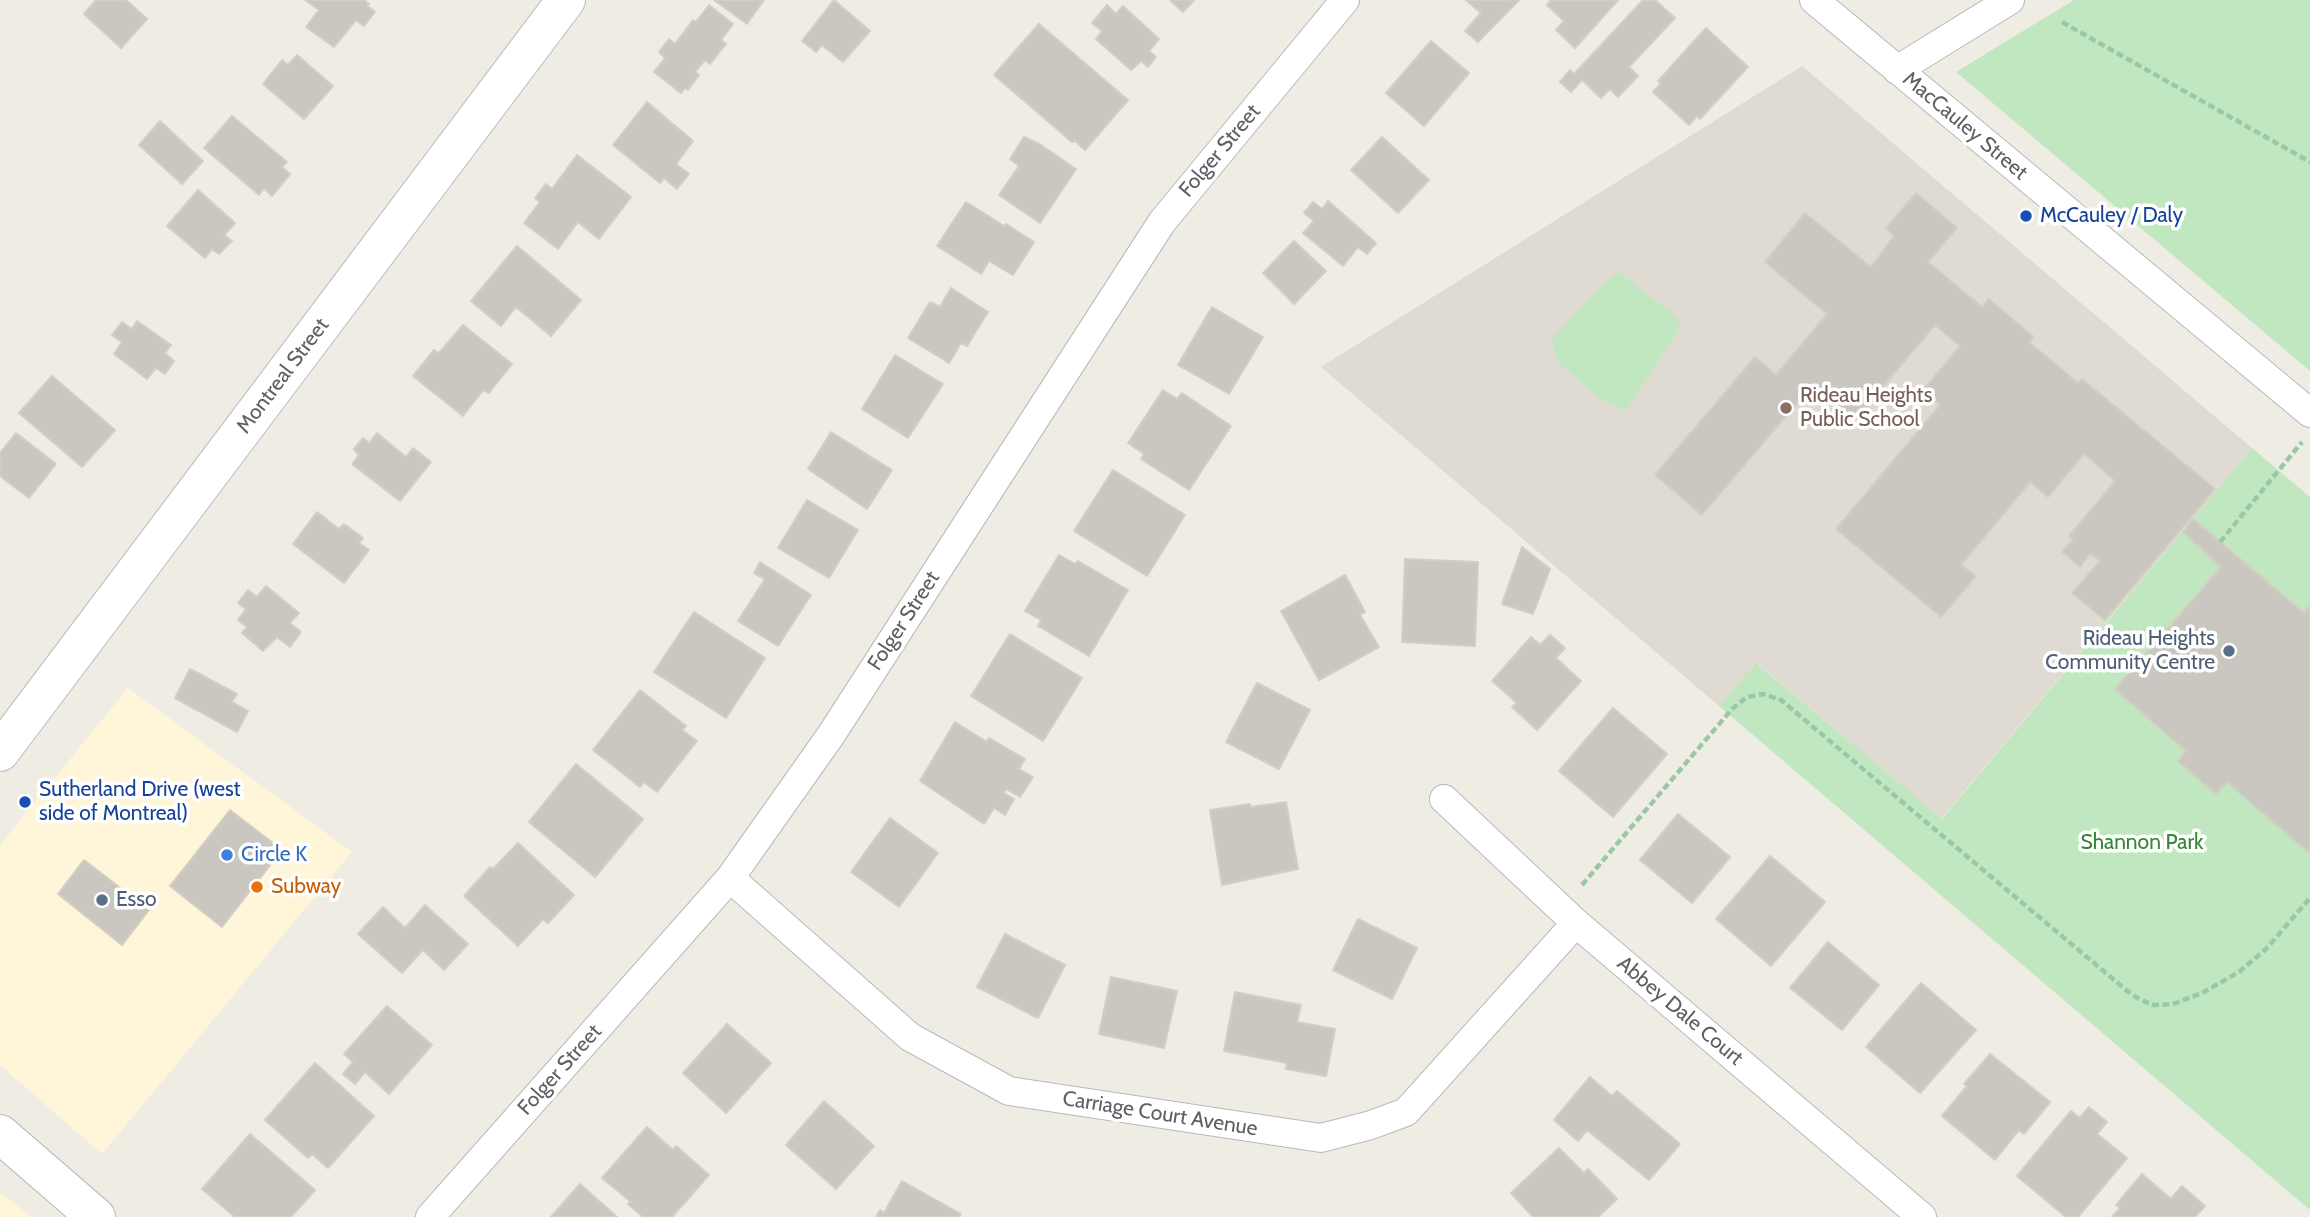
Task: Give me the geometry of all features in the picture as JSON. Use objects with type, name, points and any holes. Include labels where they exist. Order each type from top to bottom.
[{"type":"main road","name":"Montreal Street","points":[[0,752],[566,0]]},
{"type":"main road","points":[[0,1133],[96,1217]]},
{"type":"street","name":"Folger Street","points":[[430,1217],[730,878],[831,734],[1162,222],[1345,0]]},
{"type":"street","name":"MacCauley Street","points":[[1814,0],[2310,413]]},
{"type":"street","points":[[1898,70],[2010,0]]},
{"type":"street","name":"Abbey Dale Court","points":[[1444,799],[1568,916],[1922,1217]]},
{"type":"street","name":"Carriage Court Avenue","points":[[730,878],[910,1037],[1009,1091],[1321,1138],[1371,1125],[1406,1112],[1568,916]]},
{"type":"path","points":[[2062,22],[2310,162]]},
{"type":"path","points":[[2221,542],[2310,432]]},
{"type":"path","points":[[1568,916],[1732,709],[1747,697],[1763,694],[1781,700],[2132,995],[2152,1005],[2173,1004],[2202,993],[2239,972],[2266,949],[2310,898]]},
{"type":"shaded area","name":"Rideau Heights Public School","points":[[1802,66],[2252,448],[1941,819],[1757,663],[1719,706],[1321,367]]},
{"type":"shaded area","points":[[128,688],[352,852],[102,1154],[0,1065],[0,845]]},
{"type":"shaded area","points":[[0,1192],[31,1217],[0,1217]]},
{"type":"green space","points":[[2074,0],[2310,0],[2310,371],[1956,72]]},
{"type":"green space","points":[[1619,272],[1677,318],[1680,328],[1625,411],[1602,400],[1558,362],[1552,339],[1600,287]]},
{"type":"green space","name":"Shannon Park","points":[[2252,448],[2310,497],[2310,1210],[1719,706],[1756,663],[1942,819]]},
{"type":"building","points":[[96,0],[126,0],[147,19],[121,48],[84,14]]},
{"type":"building","points":[[305,0],[364,0],[375,12],[364,26],[356,20],[334,47],[306,27],[319,10]]},
{"type":"building","points":[[714,0],[764,0],[747,24]]},
{"type":"building","points":[[834,0],[870,31],[843,62],[822,45],[816,52],[802,41]]},
{"type":"building","points":[[1170,0],[1194,0],[1183,12]]},
{"type":"building","points":[[1466,0],[1519,0],[1478,42],[1465,31],[1481,13]]},
{"type":"building","points":[[1551,0],[1618,0],[1575,48],[1556,30],[1564,21],[1547,5]]},
{"type":"building","points":[[1643,0],[1655,0],[1675,18],[1629,67],[1638,76],[1618,97],[1610,89],[1601,98],[1582,80],[1571,92],[1560,82],[1570,70],[1574,74]]},
{"type":"building","points":[[709,5],[733,24],[721,40],[726,44],[710,64],[705,60],[695,72],[699,75],[688,90],[685,88],[681,93],[654,72],[665,58],[659,52],[669,39],[675,44],[693,20],[696,22]]},
{"type":"building","points":[[1107,5],[1116,14],[1123,6],[1159,39],[1149,51],[1156,57],[1148,67],[1141,61],[1131,70],[1096,39],[1102,31],[1092,23]]},
{"type":"building","points":[[1039,24],[1128,100],[1085,150],[994,75]]},
{"type":"building","points":[[1706,28],[1748,67],[1700,119],[1697,116],[1689,125],[1653,92],[1661,83],[1658,81]]},
{"type":"building","points":[[1431,41],[1469,73],[1424,126],[1386,93]]},
{"type":"building","points":[[297,55],[333,86],[304,119],[263,84],[282,60],[288,65]]},
{"type":"building","points":[[647,102],[693,141],[676,164],[689,174],[677,189],[664,178],[660,183],[613,145]]},
{"type":"building","points":[[232,116],[287,162],[282,167],[290,174],[272,196],[264,188],[259,195],[204,148]]},
{"type":"building","points":[[160,121],[203,161],[182,184],[139,145]]},
{"type":"building","points":[[1024,137],[1076,169],[1040,223],[999,195],[1019,166],[1010,159]]},
{"type":"building","points":[[1382,137],[1429,180],[1398,213],[1351,170]]},
{"type":"building","points":[[577,155],[631,197],[599,239],[578,222],[558,249],[524,223],[540,202],[535,198],[546,184],[552,189]]},
{"type":"building","points":[[198,190],[235,223],[224,235],[232,241],[219,254],[212,249],[205,258],[167,226]]},
{"type":"building","points":[[1916,193],[1957,228],[1928,262],[1982,307],[1989,299],[2034,337],[2029,342],[2078,383],[2082,379],[2215,489],[2105,620],[2072,593],[2100,561],[2090,554],[2080,567],[2062,552],[2073,539],[2069,536],[2115,481],[2084,454],[2048,497],[2030,482],[1961,565],[1976,576],[1941,617],[1836,529],[1940,405],[1923,390],[1960,346],[1935,325],[1854,421],[1820,391],[1808,405],[1801,398],[1702,515],[1655,475],[1755,357],[1776,375],[1827,314],[1765,262],[1805,213],[1871,267],[1894,236],[1886,228]]},
{"type":"building","points":[[1328,201],[1376,243],[1367,254],[1358,247],[1343,266],[1303,233],[1314,221],[1304,213],[1313,202],[1322,209]]},
{"type":"building","points":[[966,202],[1034,242],[1013,275],[989,261],[981,274],[937,246]]},
{"type":"building","points":[[1294,241],[1326,271],[1294,304],[1263,273]]},
{"type":"building","points":[[517,246],[581,300],[551,336],[516,307],[501,326],[471,301]]},
{"type":"building","points":[[951,288],[988,312],[967,346],[961,343],[949,363],[908,338],[930,302],[940,307]]},
{"type":"building","points":[[1212,307],[1263,337],[1229,394],[1178,365]]},
{"type":"building","points":[[137,321],[171,345],[165,353],[174,361],[165,374],[156,368],[147,379],[114,354],[122,342],[112,335],[122,322],[132,329]]},
{"type":"building","points":[[463,325],[512,364],[489,393],[483,390],[463,416],[413,376],[434,350],[439,353]]},
{"type":"building","points":[[895,355],[943,384],[908,438],[862,409]]},
{"type":"building","points":[[52,376],[115,430],[82,467],[19,413]]},
{"type":"building","points":[[1163,390],[1177,399],[1182,393],[1231,426],[1189,490],[1141,459],[1144,454],[1128,443]]},
{"type":"building","points":[[831,432],[892,470],[867,509],[808,469]]},
{"type":"building","points":[[16,433],[56,464],[29,498],[0,476],[0,453]]},
{"type":"building","points":[[377,433],[406,457],[413,448],[431,462],[400,501],[352,464],[359,455],[354,449],[363,438],[369,443]]},
{"type":"building","points":[[1113,470],[1185,515],[1147,576],[1074,531]]},
{"type":"building","points":[[807,500],[858,530],[829,578],[778,548]]},
{"type":"building","points":[[317,512],[339,529],[344,524],[363,538],[359,543],[369,550],[344,583],[293,544]]},
{"type":"building","name":"Rideau Heights Community Centre","points":[[2193,519],[2304,613],[2310,606],[2308,852],[2227,782],[2216,794],[2178,761],[2186,751],[2115,689],[2221,567],[2183,532]]},
{"type":"building","points":[[1522,547],[1550,569],[1533,614],[1502,604]]},
{"type":"building","points":[[1059,555],[1075,564],[1078,561],[1128,590],[1089,656],[1038,626],[1041,620],[1025,611]]},
{"type":"building","points":[[1405,559],[1478,562],[1475,646],[1402,642]]},
{"type":"building","points":[[760,562],[811,595],[778,646],[738,621],[765,579],[754,573]]},
{"type":"building","points":[[1345,575],[1365,612],[1360,615],[1379,647],[1319,680],[1281,611]]},
{"type":"building","points":[[266,586],[299,613],[290,623],[301,632],[290,647],[277,637],[263,651],[242,633],[247,627],[238,620],[246,609],[238,603],[248,590],[257,597]]},
{"type":"building","points":[[694,612],[765,658],[726,718],[654,672]]},
{"type":"building","points":[[1010,634],[1082,678],[1043,741],[971,696]]},
{"type":"building","points":[[1550,635],[1565,648],[1556,658],[1581,681],[1537,730],[1512,707],[1517,703],[1492,681],[1531,637],[1540,645]]},
{"type":"building","points":[[190,669],[237,694],[232,702],[248,711],[237,732],[175,698]]},
{"type":"building","points":[[1257,683],[1310,710],[1279,769],[1226,742]]},
{"type":"building","points":[[640,690],[686,726],[682,730],[697,741],[657,792],[644,782],[640,787],[593,750]]},
{"type":"building","points":[[1613,708],[1667,754],[1613,817],[1559,771]]},
{"type":"building","points":[[955,722],[987,742],[989,738],[1025,759],[1019,769],[1033,777],[1020,797],[1006,789],[1004,793],[1014,799],[1005,815],[994,808],[984,824],[920,781]]},
{"type":"building","points":[[576,764],[643,819],[595,877],[529,822]]},
{"type":"building","points":[[1286,802],[1298,869],[1222,885],[1210,810]]},
{"type":"building","points":[[230,810],[282,850],[222,927],[170,886]]},
{"type":"building","points":[[1678,814],[1730,857],[1692,903],[1640,860]]},
{"type":"building","points":[[890,818],[938,853],[899,907],[851,872]]},
{"type":"building","points":[[518,843],[574,895],[548,923],[543,919],[518,946],[464,896],[490,867],[493,869]]},
{"type":"building","points":[[1770,856],[1825,902],[1771,966],[1716,919]]},
{"type":"building","points":[[84,860],[149,910],[122,945],[58,894]]},
{"type":"building","points":[[425,905],[468,944],[444,970],[423,950],[402,973],[358,934],[383,907],[405,928]]},
{"type":"building","points":[[1358,919],[1417,948],[1392,999],[1333,970]]},
{"type":"building","points":[[1005,934],[1065,965],[1038,1018],[977,987]]},
{"type":"building","points":[[1828,942],[1879,985],[1842,1030],[1790,988]]},
{"type":"building","points":[[1111,977],[1177,991],[1164,1048],[1099,1034]]},
{"type":"building","points":[[1921,983],[1976,1030],[1920,1093],[1866,1047]]},
{"type":"building","points":[[1235,992],[1301,1005],[1297,1022],[1335,1029],[1326,1076],[1286,1069],[1287,1063],[1224,1051]]},
{"type":"building","points":[[387,1006],[432,1045],[389,1094],[365,1072],[355,1084],[343,1074],[353,1062],[344,1054]]},
{"type":"building","points":[[727,1024],[771,1063],[726,1113],[683,1073]]},
{"type":"building","points":[[1990,1054],[2050,1102],[2024,1134],[2019,1130],[1995,1160],[1942,1116],[1967,1086],[1964,1084]]},
{"type":"building","points":[[315,1063],[374,1116],[328,1168],[312,1154],[308,1158],[265,1120]]},
{"type":"building","points":[[1590,1077],[1612,1096],[1617,1091],[1680,1144],[1649,1180],[1587,1130],[1578,1141],[1554,1120]]},
{"type":"building","points":[[824,1101],[874,1146],[836,1189],[786,1145]]},
{"type":"building","points":[[2089,1107],[2107,1122],[2097,1134],[2127,1158],[2078,1217],[2066,1217],[2017,1176],[2071,1111],[2080,1118]]},
{"type":"building","points":[[647,1127],[673,1150],[676,1146],[709,1175],[672,1217],[643,1217],[628,1204],[631,1202],[602,1178]]},
{"type":"building","points":[[250,1134],[315,1190],[291,1217],[235,1217],[202,1189]]},
{"type":"building","points":[[1559,1148],[1584,1173],[1588,1169],[1617,1199],[1598,1217],[1533,1217],[1511,1193]]},
{"type":"building","points":[[2142,1174],[2171,1199],[2182,1186],[2205,1206],[2195,1217],[2112,1217],[2120,1208],[2116,1205]]},
{"type":"building","points":[[902,1181],[961,1214],[959,1217],[876,1217],[880,1210],[884,1213]]},
{"type":"building","points":[[580,1184],[617,1217],[551,1217]]},
{"type":"place","name":"McCauley / Daly","points":[[2026,216]]},
{"type":"place","name":"Rideau Heights Public School","points":[[1786,408]]},
{"type":"place","name":"Rideau Heights Community Centre","points":[[2229,651]]},
{"type":"place","name":"Sutherland Drive (west side of Montreal)","points":[[25,802]]},
{"type":"place","name":"Circle K","points":[[227,855]]},
{"type":"place","name":"Subway","points":[[257,887]]},
{"type":"place","name":"Esso","points":[[102,900]]}]
